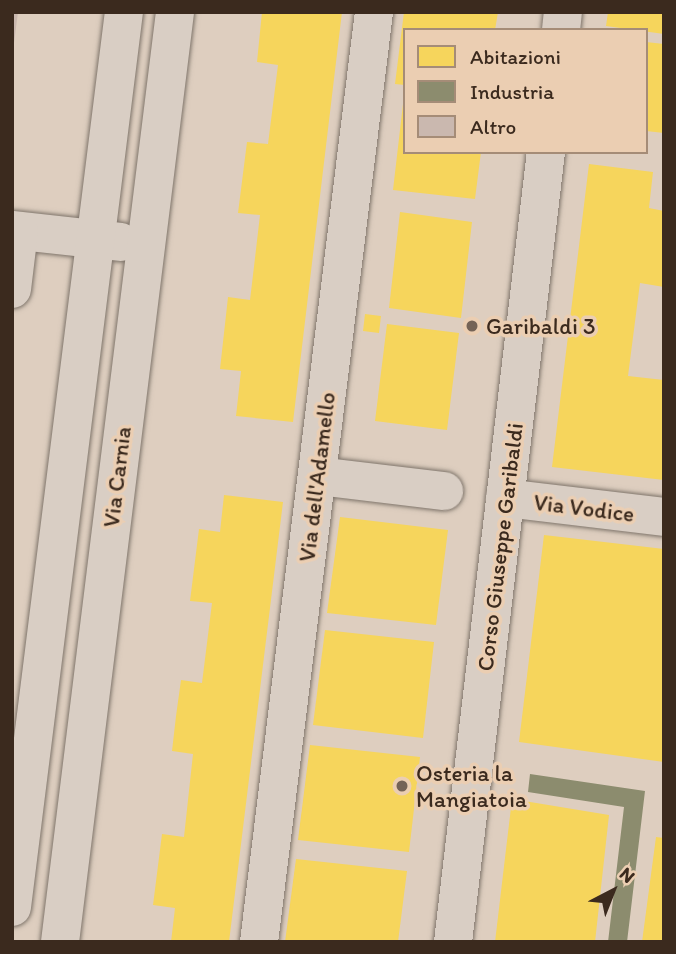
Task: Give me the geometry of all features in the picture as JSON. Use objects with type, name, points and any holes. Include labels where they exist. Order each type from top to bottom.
[{"type":"street","points":[[12,907],[26,801],[22,755],[27,658],[95,240],[124,12]]},
{"type":"street","name":"Via Carnia","points":[[60,942],[175,12]]},
{"type":"street","name":"Via dell'Adamello","points":[[259,942],[374,12]]},
{"type":"street","name":"Corso Giuseppe Garibaldi","points":[[453,942],[546,154]]},
{"type":"street","points":[[12,289],[16,230],[146,246]]},
{"type":"street","points":[[318,477],[444,491]]},
{"type":"street","name":"Via Vodice","points":[[505,498],[664,517]]},
{"type":"street","points":[[27,658],[94,665]]},
{"type":"street","points":[[26,801],[77,808]]},
{"type":"building: Abitazioni","points":[[262,12],[342,12],[293,422],[236,416],[241,371],[220,369],[228,297],[250,300],[260,215],[238,213],[247,142],[268,144],[278,65],[257,62]]},
{"type":"building: Abitazioni","points":[[404,12],[498,12],[495,28],[403,28],[403,85],[395,84]]},
{"type":"building: Abitazioni","points":[[608,12],[664,12],[664,34],[648,32],[648,28],[606,26]]},
{"type":"building: Abitazioni","points":[[648,42],[664,44],[664,133],[648,131]]},
{"type":"building: Abitazioni","points":[[403,104],[403,154],[481,154],[475,199],[393,190]]},
{"type":"building: Abitazioni","points":[[589,164],[653,172],[649,208],[664,211],[664,287],[640,283],[628,376],[664,380],[664,480],[552,467]]},
{"type":"building: Abitazioni","points":[[400,212],[472,222],[461,318],[389,308]]},
{"type":"building: Abitazioni","points":[[365,314],[381,316],[379,333],[363,331]]},
{"type":"building: Abitazioni","points":[[387,324],[459,333],[447,430],[375,421]]},
{"type":"building: Abitazioni","points":[[224,495],[283,502],[229,942],[171,942],[175,908],[153,905],[162,834],[184,837],[193,754],[172,751],[176,716],[181,680],[202,683],[212,603],[190,601],[199,529],[220,532]]},
{"type":"building: Abitazioni","points":[[340,517],[448,530],[436,625],[327,613]]},
{"type":"building: Abitazioni","points":[[544,535],[664,549],[664,762],[519,742]]},
{"type":"building: Abitazioni","points":[[325,630],[434,642],[423,738],[313,725]]},
{"type":"building: Abitazioni","points":[[310,745],[420,757],[409,852],[298,840]]},
{"type":"building: Abitazioni","points":[[512,799],[609,815],[595,942],[495,942]]},
{"type":"building: Abitazioni","points":[[656,837],[664,838],[664,942],[642,942]]},
{"type":"building: Abitazioni","points":[[296,859],[407,871],[398,942],[285,942]]},
{"type":"building: Industria","points":[[530,774],[645,791],[627,942],[608,942],[624,807],[528,792]]},
{"type":"building: Altro","points":[[12,12],[18,12],[14,43],[12,43]]},
{"type":"place","name":"Garibaldi 3","points":[[472,326]]},
{"type":"place","name":"Osteria la Mangiatoia","points":[[402,786]]}]
